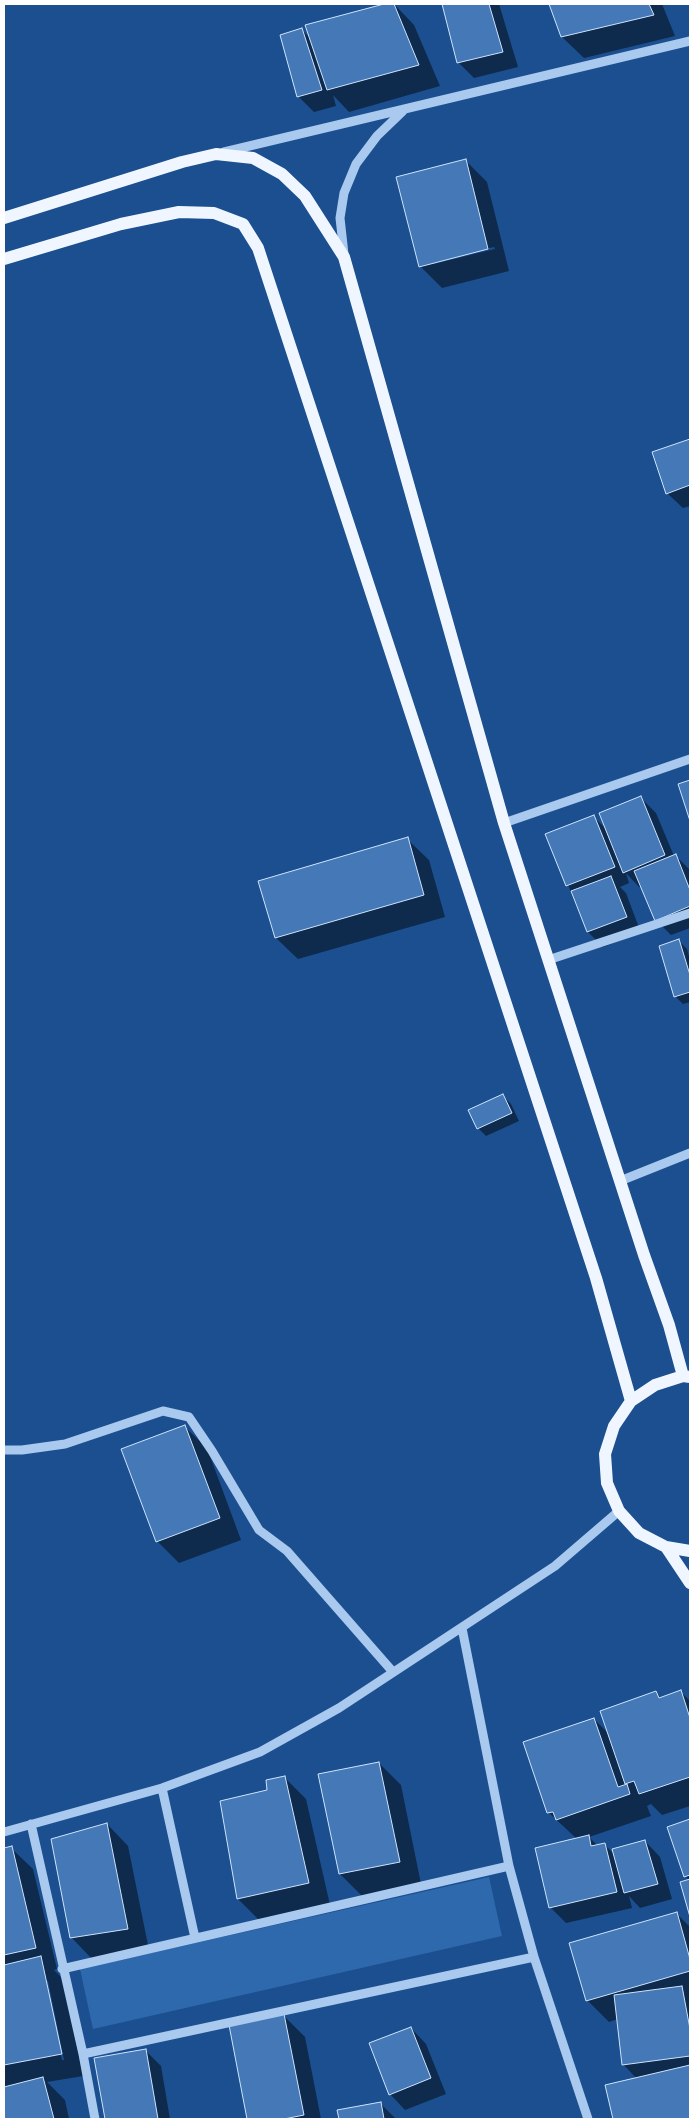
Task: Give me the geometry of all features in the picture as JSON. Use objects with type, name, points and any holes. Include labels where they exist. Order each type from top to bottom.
[{"type":"main road","points":[[4,218],[182,162],[216,154],[253,158],[282,174],[305,196],[344,257],[504,823],[620,1181],[687,1377],[655,1384],[631,1401],[614,1426],[605,1454],[607,1483],[618,1511],[639,1533],[666,1547],[690,1551]]},
{"type":"main road","points":[[4,259],[121,224],[179,212],[214,213],[243,224],[258,248],[596,1278],[631,1401]]},
{"type":"main road","points":[[666,1547],[690,1582]]},
{"type":"street","points":[[216,154],[690,41]]},
{"type":"street","points":[[344,257],[340,218],[344,193],[356,164],[376,136],[404,110]]},
{"type":"street","points":[[504,823],[690,759]]},
{"type":"street","points":[[548,960],[690,913]]},
{"type":"street","points":[[620,1181],[690,1153]]},
{"type":"street","points":[[4,1450],[22,1450],[65,1444],[163,1412],[189,1417],[212,1451],[259,1530],[287,1551],[393,1672]]},
{"type":"street","points":[[4,1832],[162,1788],[260,1752],[339,1708],[555,1566],[618,1511]]},
{"type":"street","points":[[462,1628],[509,1866],[534,1957],[588,2119]]},
{"type":"street","points":[[162,1788],[195,1938]]},
{"type":"street","points":[[31,1824],[62,1969],[83,2054],[95,2119]]},
{"type":"street","points":[[62,1969],[509,1866]]},
{"type":"street","points":[[83,2054],[534,1957]]},
{"type":"shaded area","points":[[489,1877],[502,1936],[93,2029],[80,1969]]},
{"type":"building","points":[[384,4],[394,4],[419,65],[327,90],[305,25]]},
{"type":"building","points":[[442,4],[489,4],[503,52],[457,63]]},
{"type":"building","points":[[549,4],[649,4],[654,15],[561,37]]},
{"type":"building","points":[[302,28],[322,90],[297,97],[280,35]]},
{"type":"building","points":[[466,159],[488,249],[419,267],[396,177]]},
{"type":"building","points":[[690,439],[690,485],[666,494],[652,452]]},
{"type":"building","points":[[690,780],[690,821],[678,784]]},
{"type":"building","points":[[641,796],[665,855],[623,873],[599,813]]},
{"type":"building","points":[[594,815],[615,867],[566,886],[545,834]]},
{"type":"building","points":[[408,837],[424,895],[275,938],[258,881]]},
{"type":"building","points":[[676,854],[690,890],[690,906],[655,921],[634,871]]},
{"type":"building","points":[[611,876],[627,917],[587,932],[571,891]]},
{"type":"building","points":[[679,939],[690,975],[690,992],[674,997],[659,946]]},
{"type":"building","points":[[503,1094],[512,1113],[477,1129],[468,1110]]},
{"type":"building","points":[[185,1425],[220,1518],[156,1542],[121,1449]]},
{"type":"building","points":[[681,1690],[690,1718],[690,1777],[639,1794],[634,1781],[625,1784],[600,1711],[656,1691],[659,1698]]},
{"type":"building","points":[[594,1718],[618,1787],[627,1784],[630,1794],[556,1820],[553,1812],[547,1813],[523,1742]]},
{"type":"building","points":[[379,1762],[400,1862],[339,1874],[318,1774]]},
{"type":"building","points":[[285,1776],[309,1883],[237,1899],[220,1801],[267,1790],[266,1780]]},
{"type":"building","points":[[690,1819],[690,1875],[684,1877],[667,1827]]},
{"type":"building","points":[[107,1823],[128,1929],[70,1938],[51,1839]]},
{"type":"building","points":[[589,1835],[591,1846],[605,1843],[617,1892],[549,1908],[535,1848]]},
{"type":"building","points":[[645,1840],[658,1884],[624,1893],[612,1849]]},
{"type":"building","points":[[12,1846],[36,1948],[4,1955],[4,1848]]},
{"type":"building","points":[[690,1879],[690,1917],[680,1882]]},
{"type":"building","points":[[677,1912],[690,1959],[690,1971],[586,2001],[569,1943]]},
{"type":"building","points":[[41,1956],[62,2054],[4,2065],[4,1965]]},
{"type":"building","points":[[682,1986],[690,2029],[690,2056],[622,2065],[614,1995]]},
{"type":"building","points":[[284,2014],[304,2115],[284,2119],[247,2119],[229,2025]]},
{"type":"building","points":[[411,2027],[431,2078],[389,2095],[369,2043]]},
{"type":"building","points":[[146,2049],[158,2119],[105,2119],[94,2058]]},
{"type":"building","points":[[690,2065],[690,2119],[613,2119],[605,2085]]},
{"type":"building","points":[[43,2077],[54,2119],[4,2119],[4,2087]]},
{"type":"building","points":[[381,2102],[384,2119],[339,2119],[337,2110]]}]
